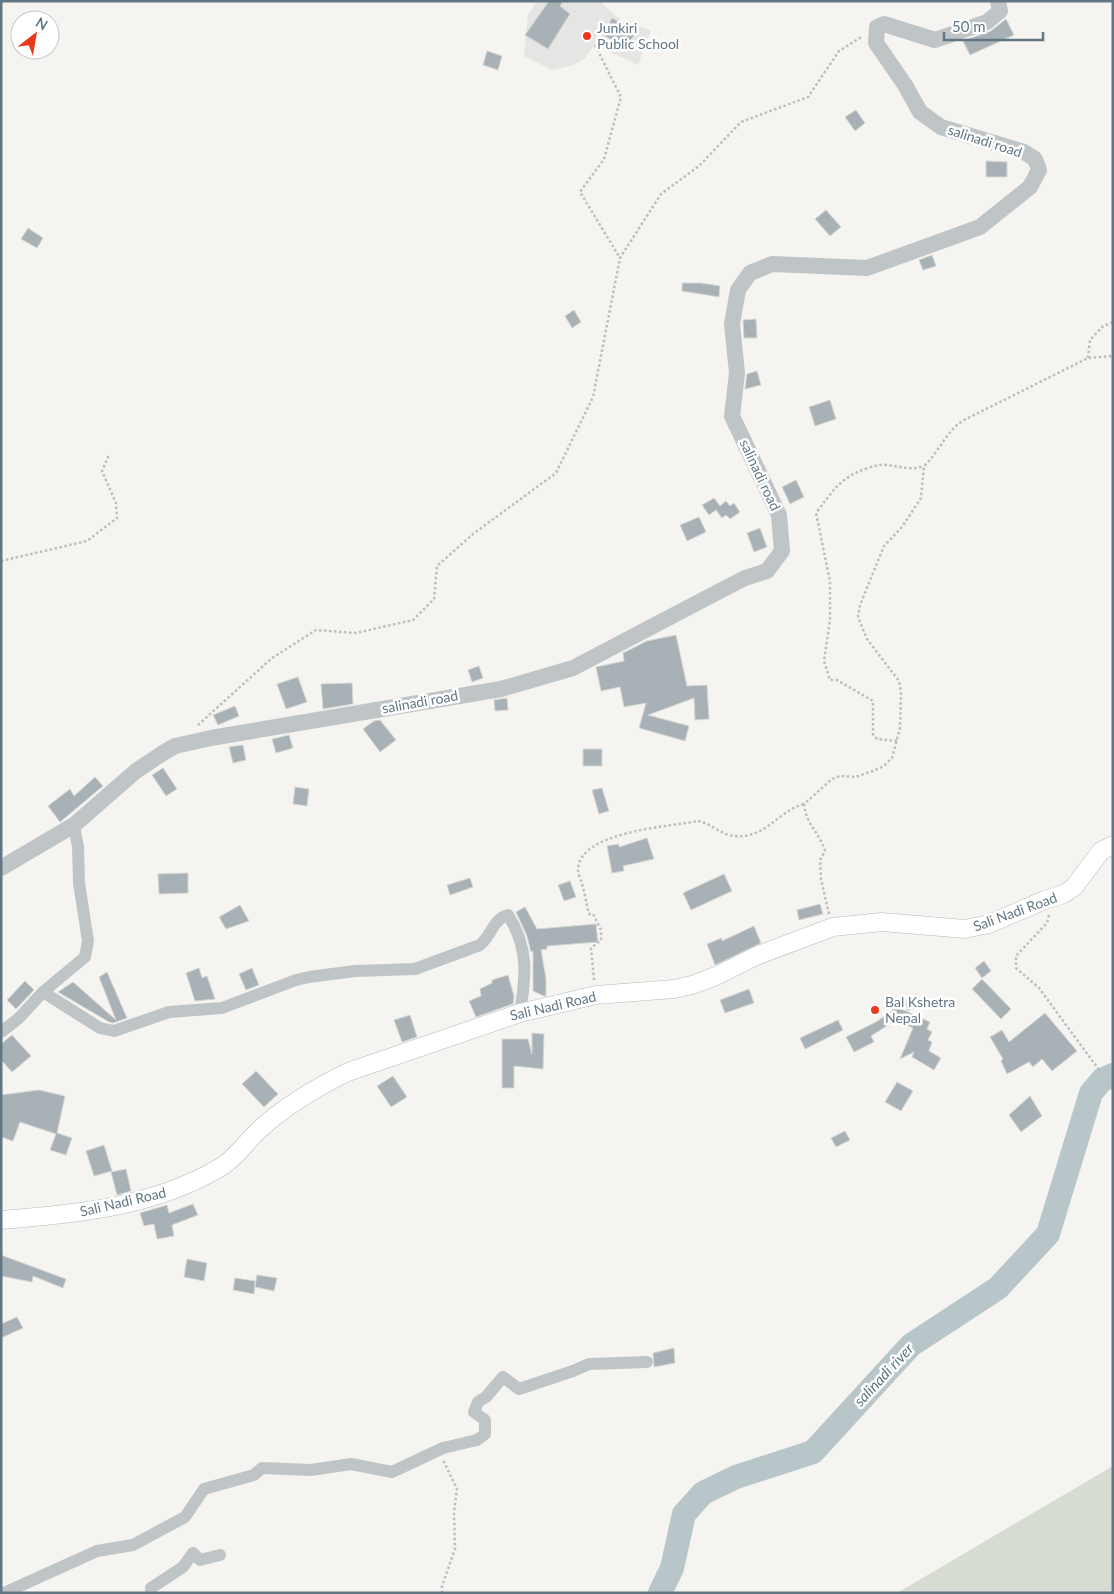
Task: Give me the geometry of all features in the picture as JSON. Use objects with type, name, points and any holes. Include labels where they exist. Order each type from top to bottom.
[{"type":"main road","name":"Sali Nadi Road","points":[[1,1220],[86,1212],[168,1192],[222,1167],[259,1130],[330,1081],[348,1072],[520,1013],[596,995],[674,990],[692,986],[764,952],[833,927],[882,922],[975,928],[1064,894],[1074,886],[1101,851],[1113,845]]},
{"type":"street","points":[[878,27],[884,24],[935,40],[987,22],[1000,11],[998,1]]},
{"type":"street","name":"salinadi road","points":[[1,868],[74,825],[136,772],[175,746],[211,738],[501,689],[573,668],[745,578],[767,571],[782,551],[779,515],[732,416],[736,374],[732,324],[738,290],[750,273],[772,264],[867,268],[980,227],[1030,187],[1039,170],[1035,159],[1024,152],[941,127],[920,112],[905,85],[876,43],[878,27]]},
{"type":"street","points":[[1,1032],[18,1019],[43,992],[85,957],[88,941],[78,883],[78,847],[74,825]]},
{"type":"street","points":[[43,992],[100,1028],[114,1031],[169,1012],[222,1008],[296,980],[355,971],[415,969],[480,944],[488,937],[497,921],[508,915],[520,938],[526,977],[520,1013]]},
{"type":"street","points":[[4,1593],[96,1551],[133,1545],[185,1516],[204,1489],[254,1475],[262,1468],[312,1470],[351,1464],[392,1472],[439,1450],[477,1440],[486,1434],[485,1420],[474,1412],[478,1402],[486,1397],[503,1376],[519,1389],[573,1372],[589,1364],[648,1362]]},
{"type":"street","points":[[151,1593],[151,1588],[183,1567],[193,1553],[200,1560],[220,1555]]},
{"type":"path","points":[[196,727],[272,658],[316,630],[356,633],[413,620],[434,600],[437,566],[473,534],[556,473],[593,398],[620,258],[661,194],[699,166],[741,122],[808,97],[839,51],[878,27]]},
{"type":"path","points":[[595,45],[621,97],[604,159],[580,192],[620,258]]},
{"type":"path","points":[[1088,358],[1090,340],[1102,327],[1113,322]]},
{"type":"path","points":[[897,742],[877,739],[874,734],[873,701],[843,683],[830,680],[826,670],[824,661],[830,620],[830,581],[816,512],[841,480],[848,475],[880,464],[901,468],[924,466],[935,456],[953,427],[1088,358],[1113,356]]},
{"type":"path","points":[[1,561],[87,541],[117,518],[116,503],[102,471],[109,455]]},
{"type":"path","points":[[596,995],[591,948],[601,940],[601,930],[593,914],[589,914],[585,900],[586,895],[578,870],[584,854],[606,839],[649,828],[698,820],[706,822],[731,836],[753,834],[771,826],[789,810],[804,804],[832,779],[840,776],[855,777],[884,766],[892,758],[897,742],[901,708],[899,681],[867,639],[858,616],[860,605],[884,546],[902,527],[920,498],[924,466]]},
{"type":"path","points":[[804,804],[809,825],[823,844],[825,851],[820,860],[821,879],[833,927]]},
{"type":"path","points":[[1047,899],[1049,914],[1046,924],[1016,956],[1016,968],[1039,988],[1113,1089]]},
{"type":"path","points":[[439,1450],[457,1489],[454,1512],[455,1549],[442,1586],[442,1593]]},
{"type":"shaded area","name":"Junkiri Public School","points":[[537,1],[599,1],[625,24],[651,30],[638,65],[595,45],[583,60],[571,66],[552,70],[524,56],[528,15]]},
{"type":"shaded area","points":[[1113,1466],[1113,1593],[897,1593]]},
{"type":"building","points":[[549,1],[563,1],[560,6],[570,14],[548,49],[525,35]]},
{"type":"building","points":[[612,18],[636,31],[627,48],[603,35]]},
{"type":"building","points":[[1006,19],[1014,35],[970,55],[963,41],[991,31]]},
{"type":"building","points":[[487,51],[502,56],[498,70],[483,65]]},
{"type":"building","points":[[856,110],[865,123],[855,131],[845,117]]},
{"type":"building","points":[[986,161],[1007,162],[1007,177],[986,177]]},
{"type":"building","points":[[826,210],[841,227],[830,236],[815,219]]},
{"type":"building","points":[[28,228],[43,238],[37,248],[21,239]]},
{"type":"building","points":[[932,255],[936,266],[923,270],[919,260]]},
{"type":"building","points":[[682,283],[720,286],[719,297],[682,291]]},
{"type":"building","points":[[574,310],[581,322],[572,328],[565,316]]},
{"type":"building","points":[[756,319],[757,338],[744,338],[743,320]]},
{"type":"building","points":[[757,371],[761,385],[745,389],[747,374]]},
{"type":"building","points":[[830,400],[836,419],[815,426],[809,407]]},
{"type":"building","points":[[796,480],[804,497],[790,504],[782,487]]},
{"type":"building","points":[[714,498],[720,506],[726,501],[730,506],[734,503],[740,512],[730,519],[726,515],[722,518],[716,510],[709,515],[702,505]]},
{"type":"building","points":[[699,517],[706,532],[687,541],[680,525]]},
{"type":"building","points":[[760,528],[767,547],[754,552],[747,533]]},
{"type":"building","points":[[676,635],[687,686],[707,685],[709,719],[695,720],[694,698],[648,715],[689,726],[685,741],[639,728],[646,703],[624,707],[620,687],[601,691],[596,667],[624,661],[623,653],[647,641]]},
{"type":"building","points":[[479,666],[483,678],[472,682],[468,670]]},
{"type":"building","points":[[298,677],[307,702],[286,709],[277,684]]},
{"type":"building","points":[[352,683],[353,704],[323,709],[321,684]]},
{"type":"building","points":[[507,698],[508,710],[495,711],[494,700]]},
{"type":"building","points":[[235,706],[239,716],[218,725],[213,715]]},
{"type":"building","points":[[380,720],[396,740],[380,752],[363,729],[374,721]]},
{"type":"building","points":[[289,735],[293,748],[276,753],[272,739]]},
{"type":"building","points":[[243,745],[246,760],[233,763],[229,747]]},
{"type":"building","points":[[583,749],[602,749],[602,766],[583,766]]},
{"type":"building","points":[[163,768],[177,789],[166,796],[152,775]]},
{"type":"building","points":[[95,777],[103,786],[60,822],[48,806],[70,789],[74,796]]},
{"type":"building","points":[[295,787],[309,789],[307,806],[293,804]]},
{"type":"building","points":[[602,788],[609,811],[599,814],[592,790]]},
{"type":"building","points":[[647,838],[654,859],[623,866],[624,871],[612,873],[607,846],[619,844],[619,847]]},
{"type":"building","points":[[188,873],[188,893],[159,894],[158,874]]},
{"type":"building","points":[[724,874],[732,891],[691,910],[683,893]]},
{"type":"building","points":[[470,878],[473,887],[450,895],[447,885]]},
{"type":"building","points":[[570,881],[576,897],[564,901],[558,885]]},
{"type":"building","points":[[820,904],[823,914],[799,920],[797,910]]},
{"type":"building","points":[[240,905],[249,921],[226,929],[219,917]]},
{"type":"building","points":[[525,907],[537,929],[596,924],[598,942],[547,946],[547,949],[541,950],[546,979],[546,996],[533,991],[533,951],[531,952],[527,936],[516,912]]},
{"type":"building","points":[[754,926],[761,943],[715,965],[707,944],[722,938],[722,941]]},
{"type":"building","points":[[984,961],[991,971],[982,978],[975,968]]},
{"type":"building","points":[[199,968],[202,978],[207,976],[215,999],[195,1001],[186,973]]},
{"type":"building","points":[[252,968],[259,985],[246,990],[239,974]]},
{"type":"building","points":[[107,972],[127,1018],[113,1023],[109,1022],[58,992],[73,982],[116,1020],[99,977]]},
{"type":"building","points":[[508,975],[514,996],[513,1004],[476,1017],[469,1001],[481,996],[480,989],[492,983],[492,980]]},
{"type":"building","points":[[982,979],[1011,1009],[1001,1019],[972,989]]},
{"type":"building","points":[[25,981],[34,990],[16,1009],[7,1000]]},
{"type":"building","points":[[749,989],[754,1003],[725,1013],[720,1000]]},
{"type":"building","points":[[917,994],[922,1003],[908,1011],[903,1002]]},
{"type":"building","points":[[897,1007],[930,1022],[927,1029],[932,1032],[928,1040],[932,1042],[929,1051],[941,1058],[934,1070],[912,1057],[914,1052],[900,1059],[913,1028],[896,1020],[871,1036],[874,1042],[854,1052],[846,1037],[876,1022]]},
{"type":"building","points":[[1045,1013],[1077,1051],[1052,1071],[1042,1059],[1033,1067],[1029,1062],[1007,1074],[1001,1061],[1003,1059],[990,1037],[1002,1030],[1009,1042]]},
{"type":"building","points":[[410,1015],[417,1037],[402,1042],[394,1020]]},
{"type":"building","points":[[838,1020],[843,1030],[805,1049],[800,1038]]},
{"type":"building","points":[[532,1033],[544,1034],[543,1069],[514,1066],[514,1088],[502,1088],[502,1039],[528,1039],[532,1054]]},
{"type":"building","points":[[12,1035],[31,1056],[12,1072],[1,1060],[1,1044]]},
{"type":"building","points":[[256,1071],[278,1094],[264,1107],[242,1084]]},
{"type":"building","points":[[393,1076],[407,1097],[391,1107],[377,1086]]},
{"type":"building","points":[[897,1082],[913,1091],[901,1111],[885,1102]]},
{"type":"building","points":[[39,1090],[65,1096],[57,1133],[72,1138],[66,1155],[50,1150],[56,1134],[20,1122],[13,1141],[1,1137],[1,1095]]},
{"type":"building","points":[[1030,1096],[1042,1116],[1021,1132],[1009,1115]]},
{"type":"building","points":[[845,1131],[850,1140],[836,1147],[831,1138]]},
{"type":"building","points":[[104,1145],[112,1171],[94,1176],[86,1151]]},
{"type":"building","points":[[126,1169],[131,1191],[117,1195],[111,1172]]},
{"type":"building","points":[[193,1204],[198,1215],[172,1225],[174,1236],[157,1239],[154,1224],[144,1226],[140,1213],[167,1205],[169,1213]]},
{"type":"building","points":[[1,1255],[66,1279],[63,1288],[33,1276],[32,1282],[1,1276]]},
{"type":"building","points":[[187,1259],[207,1263],[204,1281],[184,1277]]},
{"type":"building","points":[[257,1275],[277,1278],[274,1291],[255,1287]]},
{"type":"building","points":[[235,1278],[255,1281],[254,1294],[233,1290]]},
{"type":"building","points":[[17,1317],[23,1328],[1,1338],[1,1324]]},
{"type":"building","points":[[674,1348],[675,1363],[654,1367],[653,1353]]},
{"type":"waterway","name":"salinadi river","points":[[660,1593],[672,1568],[684,1514],[703,1493],[736,1477],[813,1452],[911,1345],[998,1288],[1048,1234],[1091,1093],[1102,1080],[1113,1075]]},
{"type":"place","name":"Junkiri Public School","points":[[587,36]]},
{"type":"place","name":"Bal Kshetra Nepal","points":[[875,1010]]}]
